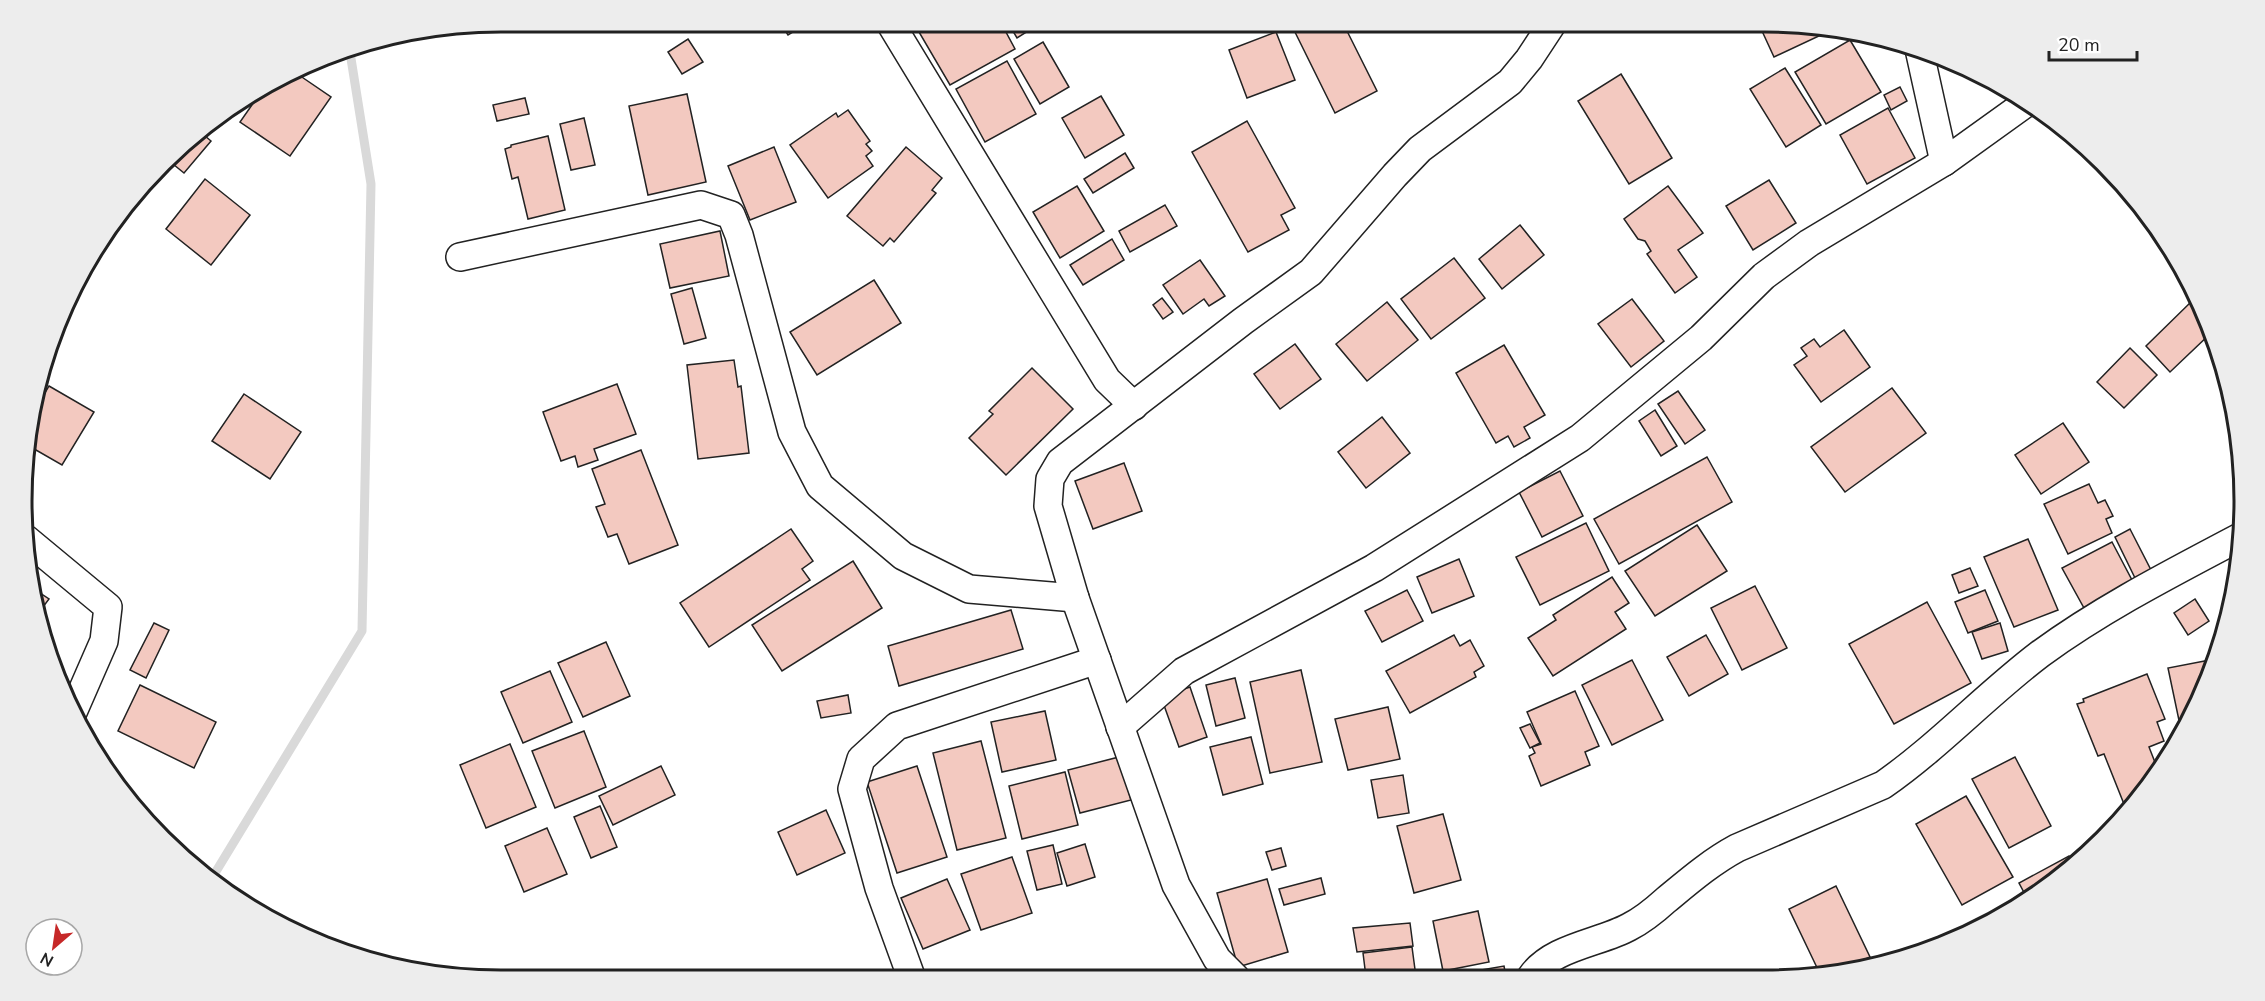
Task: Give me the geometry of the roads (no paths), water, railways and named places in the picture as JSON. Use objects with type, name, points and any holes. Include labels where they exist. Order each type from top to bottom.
[{"type":"street","points":[[896,32],[1107,380],[1134,406]]},
{"type":"street","points":[[1228,970],[1216,958],[1176,885],[1075,598],[1048,506],[1050,479],[1060,462],[1243,321],[1311,272],[1420,149],[1510,82],[1547,32]]},
{"type":"street","points":[[1921,58],[1944,162]]},
{"type":"street","points":[[1120,727],[1184,671],[1374,568],[1580,438],[1701,338],[1764,276],[1809,243],[1944,162],[2020,108]]},
{"type":"street","points":[[460,257],[701,205],[731,214],[739,235],[792,432],[820,486],[903,556],[969,588],[1075,598]]},
{"type":"street","points":[[1538,970],[1561,953],[1628,928],[1717,859],[1737,848],[1883,785],[1904,770],[2000,685],[2043,652],[2139,590],[2231,542]]},
{"type":"street","points":[[34,546],[108,607],[104,642],[77,702]]},
{"type":"street","points":[[909,970],[879,888],[852,789],[861,759],[897,726],[1097,660]]},
{"type":"waterway","points":[[215,873],[362,631],[371,184],[351,56]]}]
